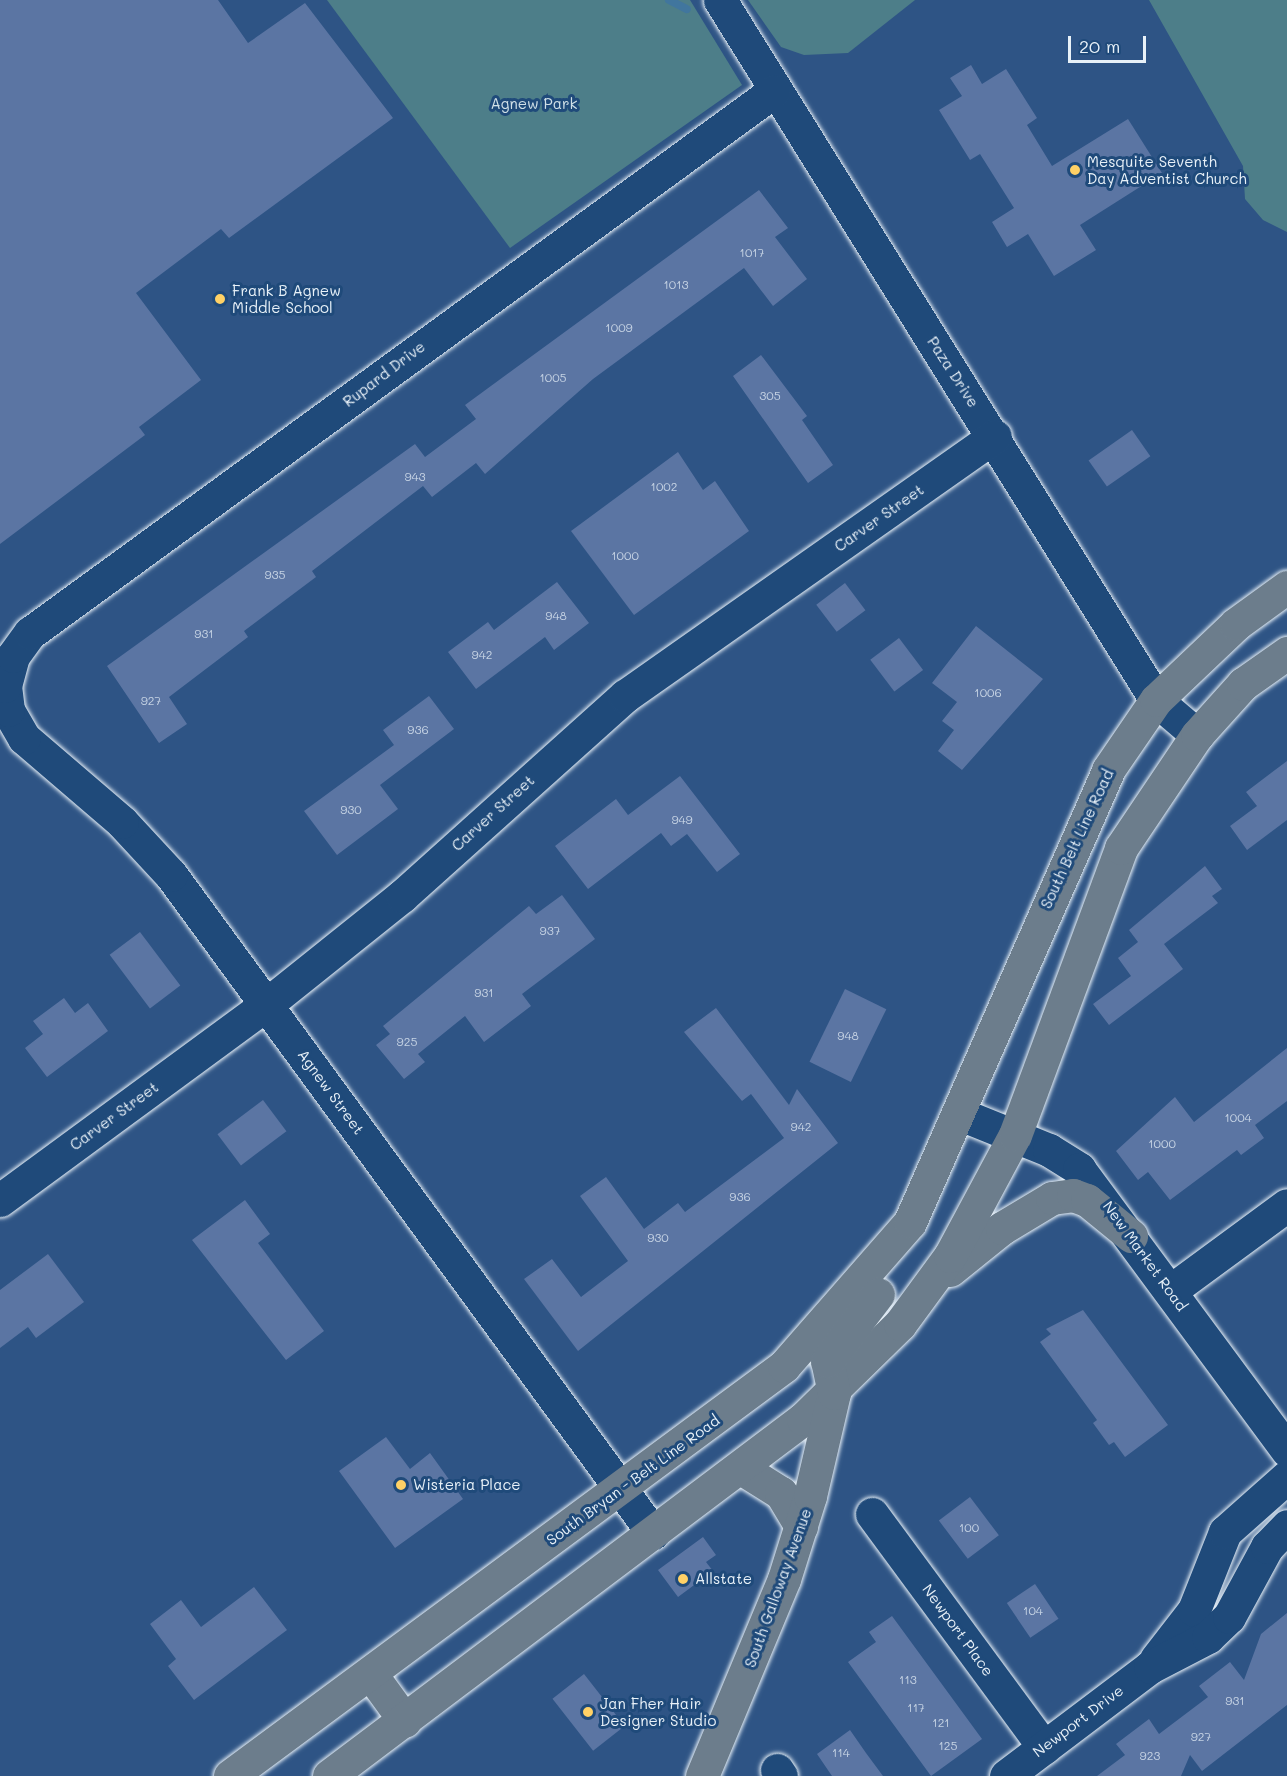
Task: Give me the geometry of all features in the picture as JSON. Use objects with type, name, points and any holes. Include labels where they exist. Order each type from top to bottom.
[{"type":"main road","name":"South Belt Line Road","points":[[960,1114],[1078,832],[1108,771],[1156,700],[1236,624],[1287,586]]},
{"type":"main road","points":[[925,1294],[1016,1135],[1121,848],[1197,735],[1243,684],[1287,653]]},
{"type":"main road","name":"South Bryan - Belt Line Road","points":[[230,1776],[784,1366],[910,1222],[960,1114]]},
{"type":"main road","points":[[329,1776],[741,1468],[834,1393],[925,1294],[1002,1228],[1052,1198],[1072,1195],[1087,1200],[1131,1236]]},
{"type":"main road","points":[[834,1393],[828,1362],[900,1259],[910,1222]]},
{"type":"main road","name":"South Galloway Avenue","points":[[702,1776],[801,1526],[834,1393]]},
{"type":"main road","points":[[741,1468],[781,1493],[801,1526]]},
{"type":"main road","points":[[370,1673],[405,1721]]},
{"type":"street","name":"Paza Drive","points":[[720,0],[774,91],[995,436],[1156,700],[1197,735]]},
{"type":"street","name":"Rupard Drive","points":[[8,668],[30,633],[774,91]]},
{"type":"street","name":"Carver Street","points":[[0,1200],[267,1004],[402,896],[625,696],[995,436]]},
{"type":"street","name":"Agnew Street","points":[[8,668],[5,699],[24,738],[154,853],[653,1533]]},
{"type":"street","name":"New Market Road","points":[[960,1114],[1016,1135],[1079,1169],[1287,1449]]},
{"type":"street","points":[[1170,1292],[1287,1205]]},
{"type":"street","name":"Newport Drive","points":[[1150,1667],[1194,1610],[1226,1532],[1287,1477]]},
{"type":"street","name":"Newport Place","points":[[872,1514],[1044,1747]]},
{"type":"street","name":"Newport Drive","points":[[1006,1776],[1150,1667],[1208,1637],[1230,1617],[1267,1547],[1287,1526]]},
{"type":"green space","name":"Agnew Park","points":[[327,0],[690,0],[742,85],[510,248]]},
{"type":"green space","points":[[748,0],[915,0],[848,53],[804,55],[781,47]]},
{"type":"green space","points":[[1149,0],[1287,0],[1287,232],[1263,220],[1245,199],[1243,166]]},
{"type":"building","points":[[0,0],[218,0],[248,43],[305,3],[393,118],[229,238],[221,229],[136,293],[201,380],[139,427],[145,435],[0,544]]},
{"type":"building","name":"Mesquite Seventh Day Adventist Church","points":[[971,65],[982,84],[1006,69],[1037,118],[1027,125],[1052,166],[1128,119],[1162,173],[1080,225],[1096,250],[1054,276],[1028,234],[1007,247],[992,222],[1014,208],[980,154],[970,160],[939,110],[962,96],[950,78]]},
{"type":"building","points":[[759,190],[788,228],[775,237],[807,279],[773,306],[744,268],[593,379],[485,474],[476,463],[432,497],[423,486],[312,571],[316,577],[244,631],[248,637],[169,697],[187,724],[159,743],[107,666],[415,444],[425,457],[476,419],[465,405]]},
{"type":"building","points":[[761,355],[807,416],[802,420],[833,465],[808,483],[733,376]]},
{"type":"building","points":[[1132,430],[1150,456],[1107,487],[1089,460]]},
{"type":"building","points":[[678,452],[703,490],[715,481],[749,531],[634,615],[571,531]]},
{"type":"building","points":[[557,582],[589,623],[554,650],[545,637],[476,689],[448,652],[488,622],[494,630]]},
{"type":"building","points":[[845,583],[865,610],[837,632],[816,605]]},
{"type":"building","points":[[976,626],[1043,679],[962,770],[938,751],[954,730],[942,721],[957,702],[932,683]]},
{"type":"building","points":[[899,638],[923,670],[894,692],[870,660]]},
{"type":"building","points":[[429,696],[454,729],[380,785],[398,809],[337,855],[304,811],[394,745],[383,730]]},
{"type":"building","points":[[1287,761],[1287,820],[1247,850],[1230,826],[1257,806],[1246,792]]},
{"type":"building","points":[[680,776],[740,854],[717,872],[687,834],[671,846],[661,833],[588,889],[555,846],[616,799],[628,815]]},
{"type":"building","points":[[1205,866],[1222,889],[1212,896],[1218,903],[1164,944],[1183,969],[1109,1025],[1093,1004],[1131,976],[1118,958],[1138,942],[1129,930]]},
{"type":"building","points":[[562,895],[595,939],[522,994],[531,1006],[484,1042],[465,1016],[418,1054],[425,1062],[404,1079],[376,1045],[390,1034],[383,1026],[529,906],[536,914]]},
{"type":"building","points":[[140,932],[180,986],[150,1008],[110,955]]},
{"type":"building","points":[[845,989],[886,1009],[851,1082],[809,1062]]},
{"type":"building","points":[[64,998],[75,1013],[88,1003],[108,1031],[47,1077],[25,1048],[43,1034],[33,1021]]},
{"type":"building","points":[[716,1008],[789,1105],[797,1089],[838,1143],[578,1351],[524,1279],[552,1259],[581,1297],[628,1261],[580,1196],[606,1177],[644,1229],[678,1203],[685,1212],[784,1138],[751,1094],[742,1101],[684,1032]]},
{"type":"building","points":[[1287,1048],[1287,1101],[1255,1125],[1264,1138],[1241,1155],[1237,1150],[1170,1200],[1148,1172],[1138,1180],[1116,1151],[1175,1097],[1194,1122]]},
{"type":"building","points":[[263,1100],[286,1131],[241,1165],[217,1134]]},
{"type":"building","points":[[245,1200],[270,1234],[258,1243],[324,1331],[286,1360],[192,1240]]},
{"type":"building","points":[[48,1254],[84,1302],[36,1338],[28,1327],[0,1348],[0,1290]]},
{"type":"building","points":[[1083,1310],[1168,1425],[1125,1457],[1114,1442],[1109,1445],[1093,1423],[1097,1420],[1040,1342],[1051,1334],[1046,1329]]},
{"type":"building","name":"Wisteria Place","points":[[386,1437],[410,1469],[430,1453],[463,1499],[395,1548],[339,1471]]},
{"type":"building","points":[[970,1497],[999,1535],[968,1559],[939,1520]]},
{"type":"building","name":"Allstate","points":[[703,1537],[716,1555],[706,1562],[713,1571],[678,1597],[658,1570]]},
{"type":"building","points":[[1035,1584],[1058,1619],[1030,1638],[1007,1603]]},
{"type":"building","points":[[254,1587],[287,1630],[194,1700],[168,1666],[176,1659],[150,1624],[181,1600],[201,1627]]},
{"type":"building","points":[[1287,1613],[1287,1705],[1202,1771],[1190,1755],[1181,1776],[1097,1776],[1125,1755],[1116,1744],[1149,1719],[1159,1734],[1208,1697],[1199,1686],[1230,1662],[1244,1680],[1261,1634]]},
{"type":"building","points":[[892,1616],[982,1739],[931,1776],[848,1662],[876,1642],[869,1632]]},
{"type":"building","name":"Jan Fher Hair Designer Studio","points":[[584,1674],[625,1726],[593,1751],[552,1699]]},
{"type":"building","points":[[850,1730],[883,1776],[832,1776],[817,1754]]},
{"type":"waterway","points":[[669,0],[687,9]]},
{"type":"place","name":"Mesquite Seventh Day Adventist Church","points":[[1075,170]]},
{"type":"place","name":"Frank B Agnew Middle School","points":[[220,299]]},
{"type":"place","name":"Wisteria Place","points":[[401,1485]]},
{"type":"place","name":"Allstate","points":[[683,1579]]},
{"type":"place","name":"Jan Fher Hair Designer Studio","points":[[588,1712]]}]
